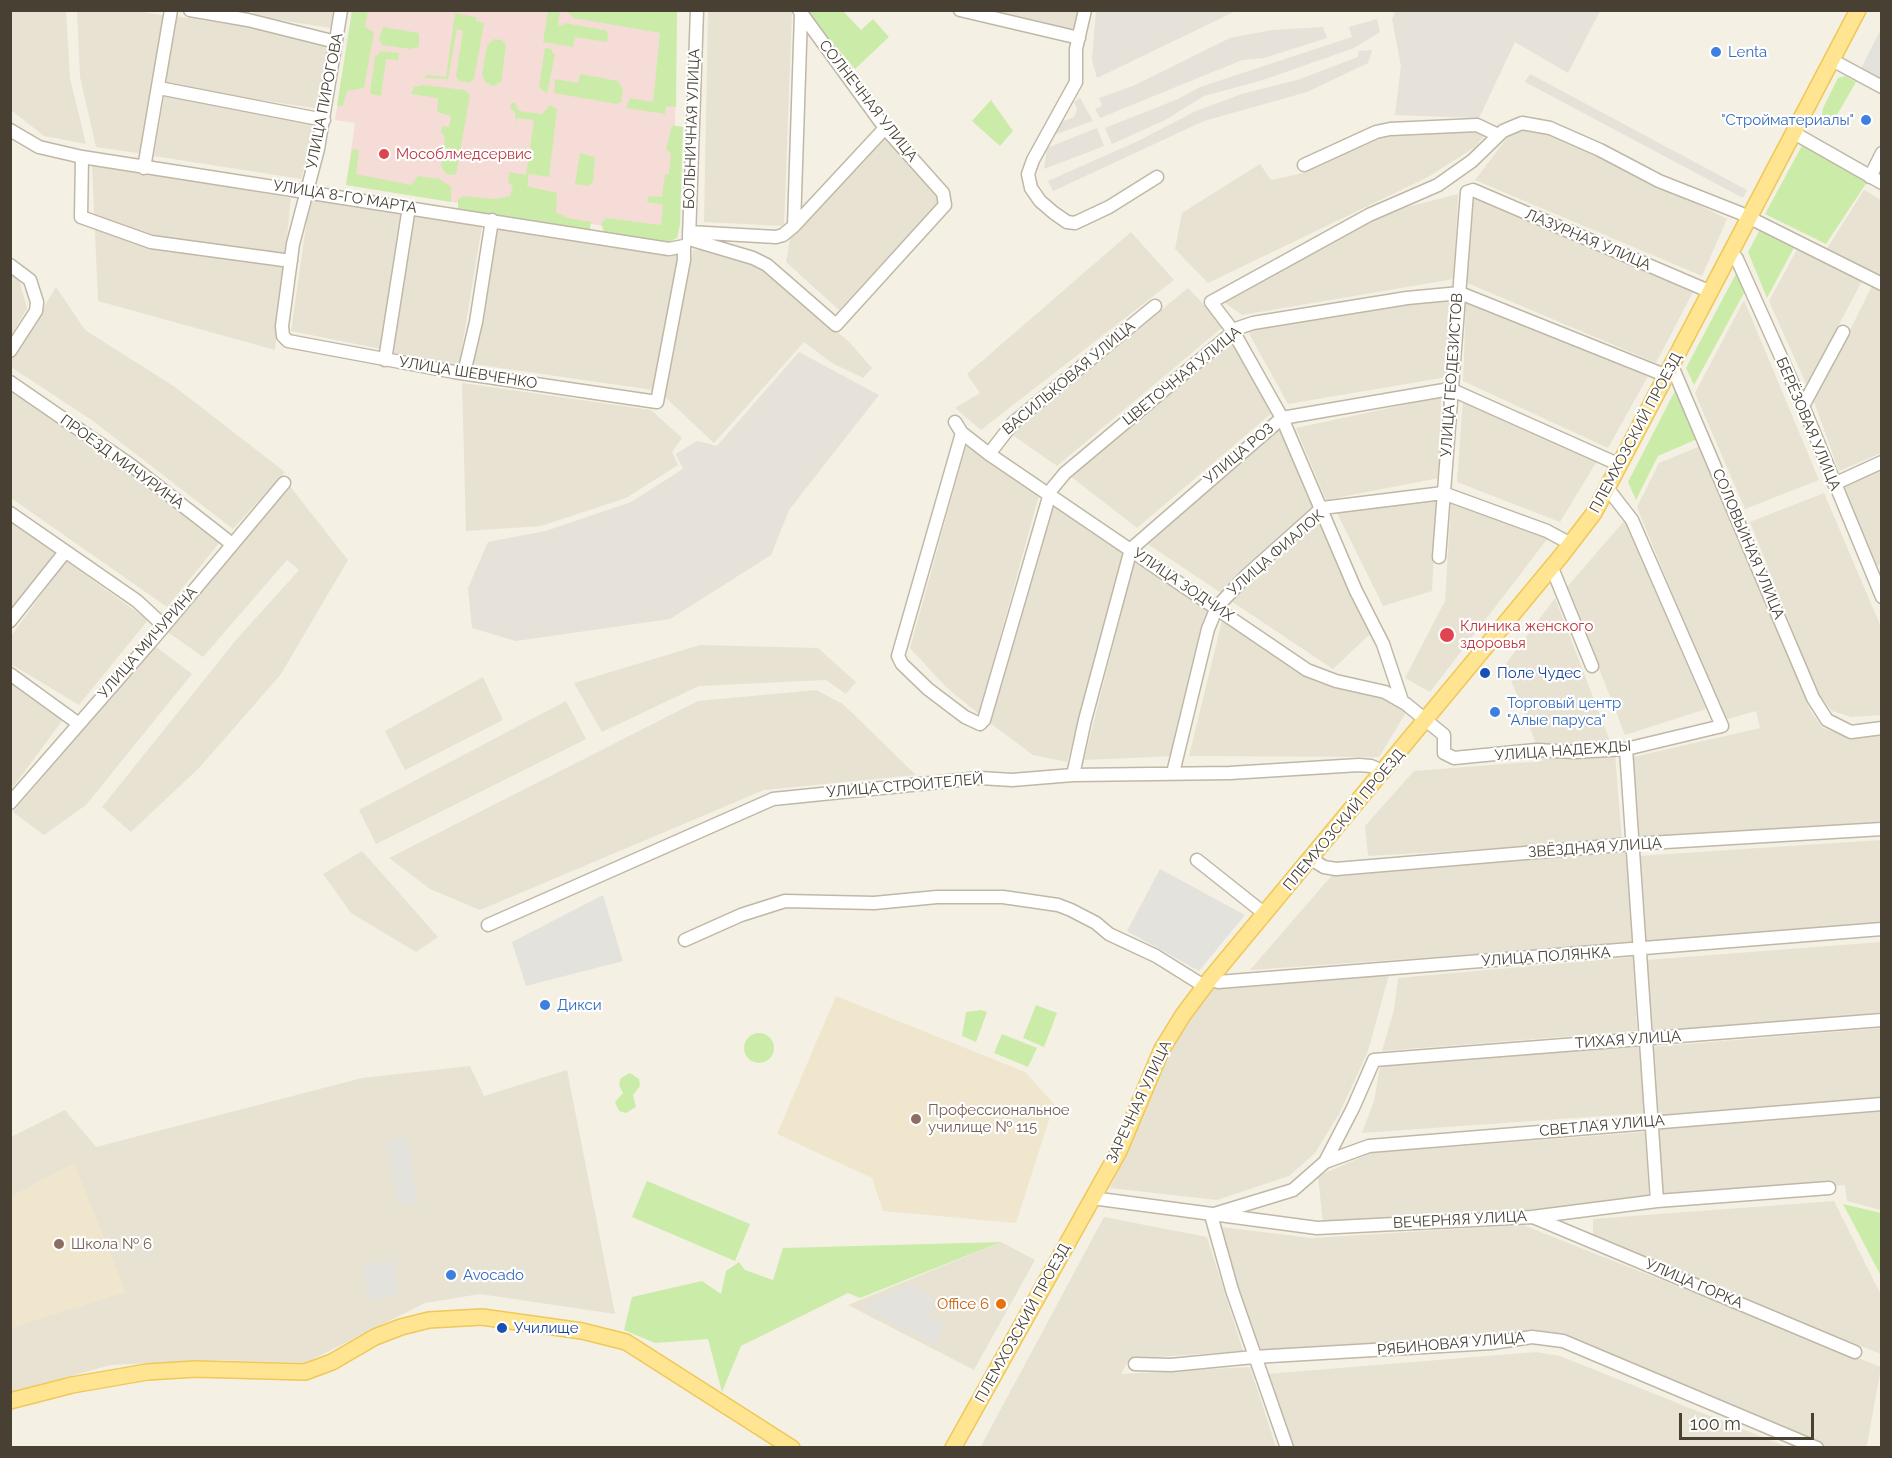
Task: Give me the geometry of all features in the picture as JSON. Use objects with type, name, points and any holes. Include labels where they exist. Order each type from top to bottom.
[{"type":"main road","name":"ПЛЕМХОЗСКИЙ ПРОЕЗД","points":[[1207,983],[1552,568],[1608,489],[1858,10]]},
{"type":"main road","name":"ЗАРЕЧНАЯ УЛИЦА","points":[[1092,1198],[1129,1132],[1162,1049],[1207,983]]},
{"type":"main road","name":"ПЛЕМХОЗСКИЙ ПРОЕЗД","points":[[953,1448],[1092,1198]]},
{"type":"main road","points":[[10,1401],[72,1385],[159,1371],[222,1369],[305,1372],[332,1362],[375,1337],[401,1327],[429,1320],[482,1317],[582,1331],[626,1342],[792,1448]]},
{"type":"street","points":[[144,168],[171,10]]},
{"type":"street","points":[[190,10],[248,20],[336,42]]},
{"type":"street","name":"УЛИЦА ПИРОГОВА","points":[[283,336],[291,261],[324,120],[341,10]]},
{"type":"street","name":"БОЛЬНИЧНАЯ УЛИЦА","points":[[657,402],[687,239],[696,10]]},
{"type":"street","points":[[960,10],[1079,38]]},
{"type":"street","points":[[1086,10],[1079,38],[1076,82],[1029,170],[1029,182],[1033,193],[1059,217],[1075,223],[1109,207],[1157,177]]},
{"type":"street","points":[[794,226],[800,12]]},
{"type":"street","name":"СОЛНЕЧНАЯ УЛИЦА","points":[[687,239],[749,256],[767,265],[836,325],[945,205],[943,193],[885,128],[800,12]]},
{"type":"street","points":[[1832,60],[1881,87]]},
{"type":"street","points":[[159,88],[324,120]]},
{"type":"street","points":[[1402,701],[1383,644],[1360,599],[1282,418],[1233,331],[1211,302],[1369,215],[1438,185],[1472,161],[1498,135],[1518,123],[1544,126],[1608,154],[1659,182],[1750,218],[1881,284]]},
{"type":"street","points":[[1304,165],[1371,134],[1390,129],[1477,125],[1498,135]]},
{"type":"street","points":[[687,239],[783,236],[885,128]]},
{"type":"street","name":"УЛИЦА 8-ГО МАРТА","points":[[10,130],[39,147],[82,158],[144,168],[306,191],[669,249],[687,239]]},
{"type":"street","points":[[1794,133],[1881,183]]},
{"type":"street","points":[[1870,177],[1881,153]]},
{"type":"street","points":[[82,158],[81,217],[151,242],[291,261]]},
{"type":"street","name":"ЛАЗУРНАЯ УЛИЦА","points":[[1466,193],[1473,190],[1711,292]]},
{"type":"street","name":"УЛИЦА ГЕОДЕЗИСТОВ","points":[[1439,557],[1466,193]]},
{"type":"street","points":[[385,360],[409,207]]},
{"type":"street","points":[[464,373],[476,322],[492,220]]},
{"type":"street","name":"БЕРЁЗОВАЯ УЛИЦА","points":[[1731,252],[1737,259],[1803,406],[1834,484],[1877,575],[1881,597]]},
{"type":"street","points":[[10,265],[26,276],[33,285],[37,297],[36,311],[10,351]]},
{"type":"street","name":"ЦВЕТОЧНАЯ УЛИЦА","points":[[962,433],[898,656],[902,664],[944,703],[976,723],[984,720],[1048,495],[1065,472],[1233,331],[1252,323],[1458,292],[1670,371]]},
{"type":"street","name":"ВАСИЛЬКОВАЯ УЛИЦА","points":[[989,454],[1008,427],[1155,306]]},
{"type":"street","points":[[1803,406],[1843,332]]},
{"type":"street","name":"УЛИЦА ШЕВЧЕНКО","points":[[283,336],[292,343],[385,360],[657,402]]},
{"type":"street","name":"СОЛОВЬИНАЯ УЛИЦА","points":[[1670,371],[1813,698],[1827,720],[1851,732],[1881,728]]},
{"type":"street","name":"ПРОЕЗД МИЧУРИНА","points":[[10,382],[132,466],[232,544]]},
{"type":"street","points":[[1450,389],[1620,465]]},
{"type":"street","name":"УЛИЦА РОЗ","points":[[1073,775],[1085,720],[1131,549],[1140,538],[1282,418],[1450,389]]},
{"type":"street","name":"УЛИЦА ЗОДЧИХ","points":[[955,422],[962,433],[989,454],[1311,672],[1380,690],[1402,701],[1427,719]]},
{"type":"street","points":[[1834,484],[1881,462]]},
{"type":"street","name":"УЛИЦА МИЧУРИНА","points":[[10,803],[164,626],[284,483]]},
{"type":"street","name":"УЛИЦА НАДЕЖДЫ","points":[[1427,719],[1444,735],[1444,753],[1454,758],[1536,750],[1575,753],[1626,749],[1722,726],[1632,520],[1608,489]]},
{"type":"street","name":"УЛИЦА ФИАЛОК","points":[[1173,773],[1208,629],[1217,607],[1247,575],[1322,508],[1443,493],[1547,531],[1571,544]]},
{"type":"street","points":[[10,513],[137,601],[164,626]]},
{"type":"street","points":[[10,621],[65,552]]},
{"type":"street","points":[[1552,568],[1592,666]]},
{"type":"street","points":[[10,674],[79,724]]},
{"type":"street","points":[[1626,749],[1657,1201]]},
{"type":"street","name":"УЛИЦА СТРОИТЕЛЕЙ","points":[[488,925],[773,799],[980,778],[1017,780],[1073,775],[1230,773],[1359,765],[1371,766],[1384,772]]},
{"type":"street","name":"ЗВЁЗДНАЯ УЛИЦА","points":[[1311,859],[1324,867],[1336,868],[1632,844],[1881,829]]},
{"type":"street","points":[[1197,860],[1265,914]]},
{"type":"street","points":[[685,940],[741,915],[785,901],[874,903],[938,897],[1003,897],[1058,905],[1071,910],[1096,922],[1109,934],[1207,983]]},
{"type":"street","name":"УЛИЦА ПОЛЯНКА","points":[[1207,983],[1881,929]]},
{"type":"street","name":"ТИХАЯ УЛИЦА","points":[[1325,1162],[1353,1108],[1374,1060],[1881,1020]]},
{"type":"street","name":"СВЕТЛАЯ УЛИЦА","points":[[1325,1162],[1369,1146],[1881,1104]]},
{"type":"street","points":[[1287,1448],[1280,1422],[1254,1357],[1211,1215],[1293,1190],[1325,1162]]},
{"type":"street","name":"ВЕЧЕРНЯЯ УЛИЦА","points":[[1092,1198],[1317,1228],[1532,1217],[1657,1201],[1829,1188]]},
{"type":"street","name":"УЛИЦА ГОРКА","points":[[1532,1217],[1855,1352]]},
{"type":"street","name":"РЯБИНОВАЯ УЛИЦА","points":[[1136,1364],[1171,1365],[1254,1357],[1492,1343],[1532,1337],[1563,1341],[1817,1448]]},
{"type":"shaded area","points":[[1096,10],[1236,11],[1097,78],[1092,60]]},
{"type":"shaded area","points":[[1396,10],[1600,11],[1568,73],[1515,42],[1479,118],[1395,115],[1401,66],[1392,19]]},
{"type":"shaded area","points":[[10,11],[66,11],[70,78],[86,144],[44,136],[11,110]]},
{"type":"shaded area","points":[[77,11],[137,11],[167,16],[144,154],[96,147],[80,77]]},
{"type":"shaded area","points":[[254,11],[334,11],[331,28],[253,16]]},
{"type":"shaded area","points":[[352,11],[677,11],[673,237],[346,185],[355,123],[335,120]]},
{"type":"shaded area","points":[[708,11],[792,11],[784,226],[704,222]]},
{"type":"shaded area","points":[[960,11],[1085,11],[1079,38]]},
{"type":"shaded area","points":[[175,16],[331,40],[321,109],[165,86]]},
{"type":"shaded area","points":[[1377,19],[1380,32],[1354,48],[1263,80],[1204,96],[1165,120],[1112,144],[1105,128],[1178,99],[1200,87],[1352,37],[1349,27]]},
{"type":"shaded area","points":[[1323,27],[1327,38],[1264,58],[1242,60],[1100,118],[1095,109],[1102,106],[1099,98],[1133,86],[1230,38],[1272,30]]},
{"type":"shaded area","points":[[1881,29],[1881,81],[1860,70]]},
{"type":"shaded area","points":[[1372,50],[1368,63],[1307,92],[1204,121],[1053,191],[1048,181],[1138,141],[1196,111],[1242,94],[1297,80],[1358,57],[1359,51]]},
{"type":"shaded area","points":[[1530,74],[1747,190],[1743,198],[1525,82]]},
{"type":"shaded area","points":[[165,92],[318,120],[301,179],[154,156]]},
{"type":"shaded area","points":[[1080,98],[1093,121],[1056,134],[1059,123],[1074,117],[1077,109],[1074,102]]},
{"type":"shaded area","points":[[1097,128],[1104,146],[1044,169],[1047,148]]},
{"type":"shaded area","points":[[1468,128],[1485,135],[1475,147],[1428,177],[1208,283],[1175,249],[1182,213],[1260,164],[1271,180],[1303,173],[1383,137]]},
{"type":"shaded area","points":[[1533,128],[1574,142],[1727,219],[1702,276],[1475,180],[1513,130]]},
{"type":"shaded area","points":[[884,132],[946,194],[839,310],[786,262],[790,239]]},
{"type":"shaded area","points":[[92,164],[291,198],[275,350],[98,301]]},
{"type":"shaded area","points":[[1864,190],[1881,200],[1881,279],[1826,250]]},
{"type":"shaded area","points":[[1458,194],[1454,279],[1242,315],[1221,300],[1387,212]]},
{"type":"shaded area","points":[[1472,194],[1694,290],[1656,363],[1465,282]]},
{"type":"shaded area","points":[[310,198],[403,211],[381,349],[291,331]]},
{"type":"shaded area","points":[[411,209],[482,225],[459,366],[392,354]]},
{"type":"shaded area","points":[[499,225],[678,253],[653,390],[473,364]]},
{"type":"shaded area","points":[[1131,232],[1174,280],[981,430],[955,408],[980,393],[967,374]]},
{"type":"shaded area","points":[[1800,244],[1864,277],[1807,386],[1769,301]]},
{"type":"shaded area","points":[[712,249],[760,264],[849,342],[872,368],[863,378],[832,363],[804,342],[714,443],[665,397],[693,250]]},
{"type":"shaded area","points":[[11,275],[19,280],[27,308],[11,336]]},
{"type":"shaded area","points":[[1872,286],[1881,291],[1881,453],[1839,471],[1814,402]]},
{"type":"shaded area","points":[[56,287],[85,330],[175,387],[285,472],[233,529],[93,421],[11,367],[10,362]]},
{"type":"shaded area","points":[[1188,288],[1224,326],[1057,466],[1011,434]]},
{"type":"shaded area","points":[[1451,294],[1447,377],[1288,404],[1247,330]]},
{"type":"shaded area","points":[[1744,300],[1819,480],[1745,509],[1695,393]]},
{"type":"shaded area","points":[[1466,302],[1648,376],[1608,448],[1463,381]]},
{"type":"shaded area","points":[[1232,340],[1273,412],[1137,528],[1069,475]]},
{"type":"shaded area","points":[[799,352],[879,395],[789,510],[771,555],[670,619],[516,641],[472,628],[468,588],[488,542],[546,531],[631,502],[683,469],[676,454],[697,441],[717,446]]},
{"type":"shaded area","points":[[462,383],[651,410],[682,438],[672,452],[678,465],[626,498],[541,526],[466,531]]},
{"type":"shaded area","points":[[10,391],[93,447],[220,542],[167,607],[11,498]]},
{"type":"shaded area","points":[[1441,397],[1439,478],[1326,500],[1296,428]]},
{"type":"shaded area","points":[[1463,398],[1597,461],[1560,522],[1457,482]]},
{"type":"shaded area","points":[[1279,429],[1316,508],[1221,593],[1143,541]]},
{"type":"shaded area","points":[[1703,445],[1811,712],[1823,728],[1849,737],[1881,733],[1881,825],[1639,841],[1633,757],[1760,728],[1756,711],[1724,720],[1637,507],[1659,463]]},
{"type":"shaded area","points":[[966,446],[1039,495],[979,714],[946,687],[910,648]]},
{"type":"shaded area","points":[[1881,470],[1881,564],[1876,566],[1842,485]]},
{"type":"shaded area","points":[[289,485],[348,560],[281,674],[200,767],[131,832],[102,807],[236,640],[299,570],[287,560],[203,657],[165,630]]},
{"type":"shaded area","points":[[1824,493],[1881,627],[1881,715],[1851,717],[1832,711],[1818,694],[1750,522]]},
{"type":"shaded area","points":[[1437,499],[1432,591],[1383,606],[1337,513]]},
{"type":"shaded area","points":[[1451,500],[1548,538],[1430,692],[1405,678],[1445,601]]},
{"type":"shaded area","points":[[1052,505],[1124,553],[1067,762],[1033,755],[990,723]]},
{"type":"shaded area","points":[[1322,519],[1370,634],[1333,669],[1231,601]]},
{"type":"shaded area","points":[[11,520],[56,553],[11,611]]},
{"type":"shaded area","points":[[1625,520],[1706,709],[1625,735],[1567,587]]},
{"type":"shaded area","points":[[1135,560],[1209,611],[1175,756],[1084,760]]},
{"type":"shaded area","points":[[66,561],[148,620],[79,705],[11,664],[11,636]]},
{"type":"shaded area","points":[[1555,598],[1615,754],[1622,841],[1368,856],[1365,826],[1414,771],[1543,761],[1505,665]]},
{"type":"shaded area","points":[[1222,621],[1319,682],[1379,697],[1407,711],[1379,757],[1189,756]]},
{"type":"shaded area","points":[[700,645],[818,648],[856,682],[846,694],[826,680],[699,686],[602,732],[574,683]]},
{"type":"shaded area","points":[[155,646],[192,674],[86,805],[44,835],[13,812]]},
{"type":"shaded area","points":[[483,677],[503,720],[405,770],[385,731]]},
{"type":"shaded area","points":[[11,679],[64,718],[14,786],[11,784]]},
{"type":"shaded area","points":[[816,690],[843,704],[916,775],[764,790],[480,910],[430,889],[389,858],[698,701]]},
{"type":"shaded area","points":[[566,701],[586,739],[376,844],[359,810]]},
{"type":"shaded area","points":[[1881,840],[1881,924],[1644,944],[1638,856]]},
{"type":"shaded area","points":[[1631,847],[1636,943],[1250,970],[1333,874]]},
{"type":"shaded area","points":[[362,851],[438,937],[416,952],[351,913],[323,874]]},
{"type":"shaded area","points":[[1160,869],[1245,915],[1199,971],[1127,931]]},
{"type":"shaded area","points":[[603,895],[623,961],[526,986],[512,942]]},
{"type":"shaded area","points":[[1881,942],[1881,1016],[1652,1034],[1646,960]]},
{"type":"shaded area","points":[[1633,957],[1637,1031],[1382,1051],[1394,1010],[1398,978]]},
{"type":"shaded area","points":[[1389,975],[1368,1051],[1339,1114],[1315,1153],[1289,1176],[1217,1200],[1110,1188],[1176,1038],[1214,984]]},
{"type":"shaded area","name":"Профессиональное училище № 115","points":[[836,996],[1025,1072],[1054,1104],[1016,1223],[883,1211],[872,1178],[777,1134]]},
{"type":"shaded area","points":[[1881,1028],[1881,1102],[1655,1117],[1651,1047]]},
{"type":"shaded area","points":[[1639,1041],[1645,1113],[1362,1133],[1374,1101],[1381,1061]]},
{"type":"shaded area","points":[[470,1066],[484,1096],[567,1070],[615,1314],[480,1294],[425,1303],[305,1363],[219,1360],[111,1365],[11,1392],[11,1137],[65,1110],[96,1147],[362,1078]]},
{"type":"shaded area","points":[[1881,1109],[1881,1210],[1847,1201],[1845,1185],[1662,1199],[1657,1126]]},
{"type":"shaded area","points":[[1645,1132],[1649,1202],[1323,1224],[1318,1176],[1371,1153]]},
{"type":"shaded area","points":[[407,1138],[418,1203],[398,1206],[388,1142]]},
{"type":"shaded area","name":"Школа № 6","points":[[74,1163],[126,1292],[11,1328],[11,1196]]},
{"type":"shaded area","points":[[1834,1201],[1881,1295],[1881,1354],[1593,1239],[1593,1219]]},
{"type":"shaded area","points":[[1104,1217],[1207,1237],[1243,1351],[1129,1359],[1121,1374],[1250,1367],[1276,1447],[980,1448]]},
{"type":"shaded area","points":[[1523,1225],[1881,1367],[1867,1445],[1865,1447],[1826,1447],[1568,1338],[1517,1335],[1259,1351],[1236,1296],[1221,1227],[1312,1238]]},
{"type":"shaded area","points":[[1001,1242],[1035,1260],[974,1370],[848,1305]]},
{"type":"shaded area","points":[[393,1260],[398,1295],[369,1300],[363,1265]]},
{"type":"shaded area","points":[[912,1285],[937,1299],[928,1316],[945,1325],[934,1345],[861,1306]]},
{"type":"shaded area","points":[[1536,1352],[1560,1356],[1787,1447],[1289,1447],[1266,1374]]},
{"type":"green space","points":[[352,11],[368,11],[365,27],[374,32],[364,88],[347,91],[343,106],[337,106]]},
{"type":"green space","points":[[548,11],[560,11],[558,25],[563,26],[564,23],[605,30],[608,33],[607,42],[575,37],[573,47],[543,42]]},
{"type":"green space","points":[[566,11],[677,11],[676,107],[666,106],[665,114],[626,108],[630,98],[653,102],[660,33],[574,18]]},
{"type":"green space","points":[[810,11],[843,11],[861,30],[873,19],[889,37],[855,69],[807,13]]},
{"type":"green space","points":[[455,13],[476,17],[476,21],[484,23],[474,79],[469,83],[459,81],[456,76],[463,31],[457,29],[448,79],[425,78],[426,75],[446,77]]},
{"type":"green space","points":[[383,27],[419,33],[419,47],[410,49],[382,45],[379,39]]},
{"type":"green space","points":[[494,39],[502,40],[506,45],[501,82],[493,86],[485,82],[482,75],[487,46]]},
{"type":"green space","points":[[545,48],[552,49],[552,53],[555,54],[547,94],[539,87]]},
{"type":"green space","points":[[382,51],[399,53],[398,60],[386,59],[381,96],[370,92],[375,57]]},
{"type":"green space","points":[[580,74],[618,81],[623,90],[621,102],[617,104],[554,93],[555,79],[578,83]]},
{"type":"green space","points":[[1845,76],[1856,82],[1834,120],[1827,121],[1822,115],[1823,108],[1838,78]]},
{"type":"green space","points":[[423,85],[465,90],[470,95],[456,175],[446,174],[441,166],[445,137],[441,132],[442,126],[449,127],[451,116],[437,112],[438,98],[411,94],[414,87]]},
{"type":"green space","points":[[991,100],[1013,131],[1000,146],[972,121]]},
{"type":"green space","points":[[511,103],[515,103],[519,111],[542,114],[550,105],[557,109],[549,177],[529,174],[527,186],[557,193],[556,212],[568,218],[591,222],[590,230],[458,209],[458,200],[463,196],[495,199],[510,196],[513,186],[508,182],[509,172],[526,175],[534,120],[517,118],[516,124],[515,112],[510,108]]},
{"type":"green space","points":[[672,125],[683,127],[680,225],[677,238],[669,242],[604,232],[601,224],[606,218],[661,225],[663,205],[647,202],[648,196],[662,197],[665,174],[669,174],[671,154],[666,149]]},
{"type":"green space","points":[[1804,142],[1869,179],[1826,244],[1765,214]]},
{"type":"green space","points":[[352,149],[359,150],[356,174],[411,185],[418,176],[440,179],[451,187],[451,202],[346,185]]},
{"type":"green space","points":[[580,153],[595,157],[593,181],[589,186],[575,184]]},
{"type":"green space","points":[[1763,224],[1797,242],[1767,298],[1748,252]]},
{"type":"green space","points":[[1738,270],[1744,293],[1694,385],[1686,368]]},
{"type":"green space","points":[[1679,383],[1702,437],[1658,456],[1636,500],[1628,482]]},
{"type":"green space","points":[[1036,1005],[1057,1013],[1044,1047],[1023,1038]]},
{"type":"green space","points":[[981,1010],[987,1012],[976,1042],[962,1036],[966,1012]]},
{"type":"green space","points":[[759,1033],[765,1034],[773,1042],[773,1054],[765,1062],[759,1063],[753,1062],[745,1054],[744,1048],[745,1042],[753,1034]]},
{"type":"green space","points":[[1002,1034],[1037,1048],[1028,1067],[994,1053]]},
{"type":"green space","points":[[630,1073],[639,1079],[640,1086],[633,1095],[636,1107],[626,1113],[619,1111],[615,1102],[623,1093],[619,1085],[621,1078]]},
{"type":"green space","points":[[647,1181],[750,1224],[735,1261],[632,1217]]},
{"type":"green space","points":[[1843,1204],[1881,1213],[1881,1276]]},
{"type":"green space","points":[[1001,1242],[860,1298],[848,1293],[741,1346],[722,1392],[708,1339],[655,1343],[624,1330],[632,1297],[702,1281],[721,1294],[726,1271],[739,1262],[745,1270],[773,1280],[783,1248]]},
{"type":"place","name":"Lenta","points":[[1716,52]]},
{"type":"place","name":"\"Стройматериалы\"","points":[[1866,120]]},
{"type":"place","name":"Мособлмедсервис","points":[[384,154]]},
{"type":"place","name":"Клиника женского здоровья","points":[[1447,635]]},
{"type":"place","name":"Поле Чудес","points":[[1485,673]]},
{"type":"place","name":"Торговый центр \"Алые паруса\"","points":[[1495,712]]},
{"type":"place","name":"Дикси","points":[[545,1005]]},
{"type":"place","name":"Профессиональное училище № 115","points":[[916,1119]]},
{"type":"place","name":"Школа № 6","points":[[59,1244]]},
{"type":"place","name":"Avocado","points":[[451,1275]]},
{"type":"place","name":"Office 6","points":[[1001,1304]]},
{"type":"place","name":"Училище","points":[[502,1328]]}]
